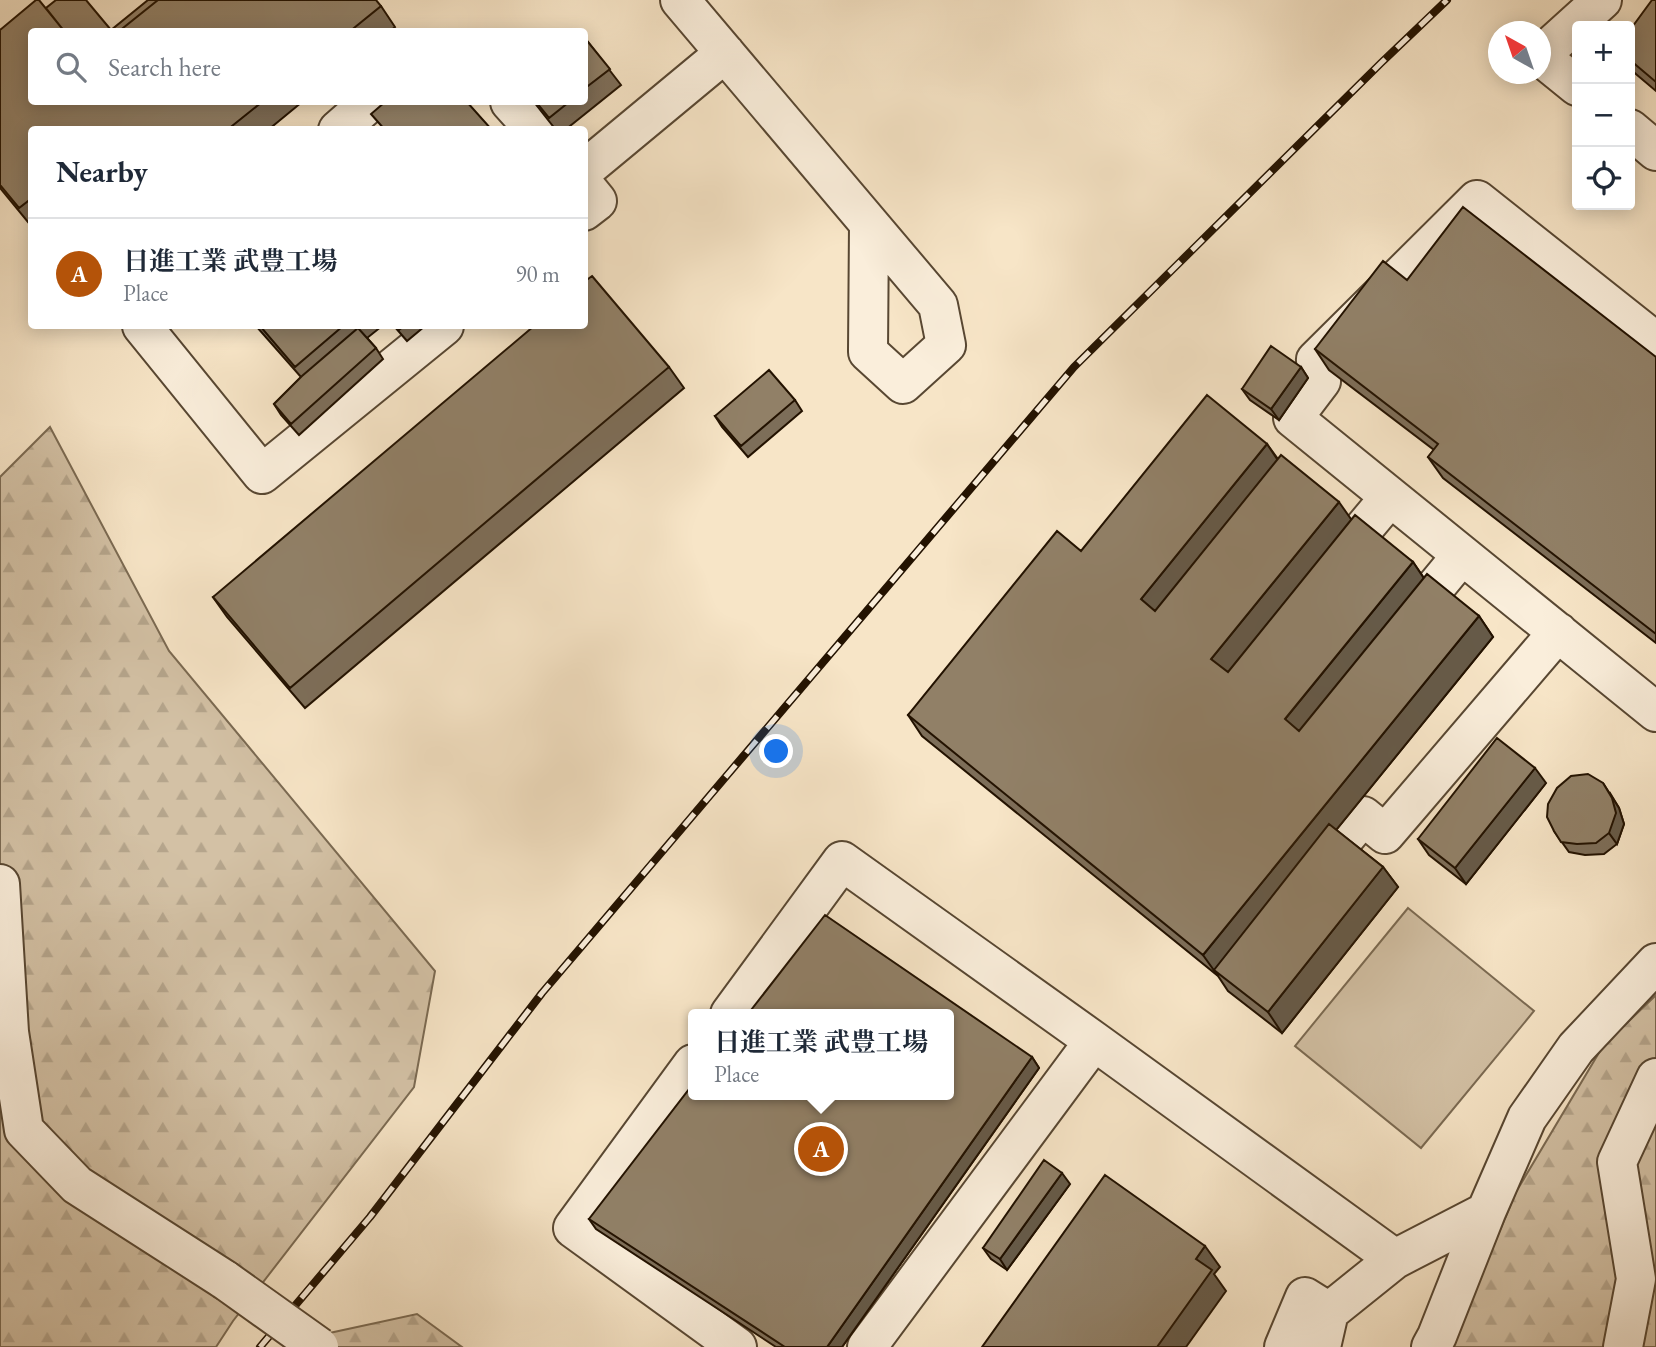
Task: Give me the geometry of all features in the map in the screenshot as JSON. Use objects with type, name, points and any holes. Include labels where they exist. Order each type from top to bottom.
[{"type":"street","points":[[680,0],[869,225]]},
{"type":"street","points":[[1551,47],[1602,0]]},
{"type":"street","points":[[588,167],[725,53]]},
{"type":"street","points":[[1551,64],[1575,84]]},
{"type":"street","points":[[513,105],[531,126]]},
{"type":"street","points":[[1635,133],[1656,151]]},
{"type":"street","points":[[588,190],[597,201],[588,208]]},
{"type":"street","points":[[1656,342],[1477,200],[1316,360],[1321,381],[1293,418],[1308,447],[1390,497],[1656,712]]},
{"type":"street","points":[[144,329],[262,474],[440,329]]},
{"type":"street","points":[[1313,589],[1390,497]]},
{"type":"street","points":[[1383,651],[1462,555]]},
{"type":"street","points":[[1291,902],[1363,816],[1385,834],[1558,632]]},
{"type":"street","points":[[734,1009],[842,861],[1395,1259]]},
{"type":"street","points":[[0,884],[9,1032],[24,1130],[77,1185],[225,1280],[319,1347]]},
{"type":"street","points":[[1431,1347],[1527,1118],[1576,1048],[1656,963]]},
{"type":"street","points":[[867,1347],[1094,1041]]},
{"type":"street","points":[[688,1071],[573,1228],[737,1347]]},
{"type":"street","points":[[1623,1347],[1636,1279],[1617,1162],[1656,1077]]},
{"type":"street","points":[[1284,1347],[1305,1297],[1325,1330],[1395,1259],[1486,1212]]},
{"type":"green space","points":[[50,427],[169,651],[435,971],[414,1087],[233,1321],[216,1347],[0,1347],[0,477]]},
{"type":"green space","points":[[1408,908],[1534,1011],[1421,1148],[1295,1046]]},
{"type":"green space","points":[[1656,995],[1656,1347],[1451,1347],[1516,1192],[1603,1046]]},
{"type":"green space","points":[[417,1314],[462,1347],[285,1347],[288,1342]]},
{"type":"building","points":[[36,0],[39,0],[62,28],[28,28],[28,105],[258,105],[232,126],[28,126],[28,201],[19,208],[0,185],[0,30]]},
{"type":"building","points":[[56,0],[86,0],[109,28],[62,28],[46,8]]},
{"type":"building","points":[[148,0],[158,0],[123,28],[113,28]]},
{"type":"building","points":[[158,0],[376,0],[381,6],[354,28],[123,28]]},
{"type":"building","points":[[1652,0],[1656,0],[1656,82],[1635,64],[1635,23]]},
{"type":"building","points":[[588,42],[610,69],[588,86]]},
{"type":"building","points":[[382,105],[470,105],[488,126],[382,126],[371,114]]},
{"type":"building","points":[[538,105],[565,105],[549,118]]},
{"type":"building","points":[[1463,207],[1656,357],[1656,634],[1428,457],[1438,444],[1315,349],[1383,261],[1407,280]]},
{"type":"building","points":[[592,276],[669,367],[290,688],[213,597],[530,329],[588,329],[588,279]]},
{"type":"building","points":[[263,329],[339,329],[295,367]]},
{"type":"building","points":[[357,329],[376,348],[291,424],[274,404]]},
{"type":"building","points":[[1271,346],[1301,367],[1271,409],[1242,389]]},
{"type":"building","points":[[769,370],[795,400],[741,446],[715,416]]},
{"type":"building","points":[[1207,395],[1267,444],[1141,599],[1155,611],[1281,455],[1339,502],[1211,659],[1228,672],[1355,515],[1413,562],[1285,719],[1299,731],[1427,574],[1479,616],[1203,955],[908,715],[1057,531],[1081,551]]},
{"type":"building","points":[[1497,738],[1535,768],[1455,868],[1418,839]]},
{"type":"building","points":[[1588,774],[1603,783],[1612,798],[1616,813],[1609,833],[1596,843],[1561,842],[1547,817],[1548,804],[1557,788],[1571,776]]},
{"type":"building","points":[[1329,824],[1383,867],[1268,1012],[1214,970]]},
{"type":"building","points":[[825,915],[1032,1057],[827,1347],[785,1347],[589,1219],[688,1090],[688,1100],[954,1100],[954,1009],[752,1009]]},
{"type":"building","points":[[1044,1160],[1062,1173],[1000,1259],[983,1248]]},
{"type":"building","points":[[1105,1175],[1205,1246],[1196,1259],[1212,1270],[1157,1347],[982,1347]]},
{"type":"railway","points":[[260,1347],[370,1217],[542,993],[1074,367],[1447,0]]},
{"type":"place","name":"日進工業 武豊工場","points":[[821,1149]]}]
